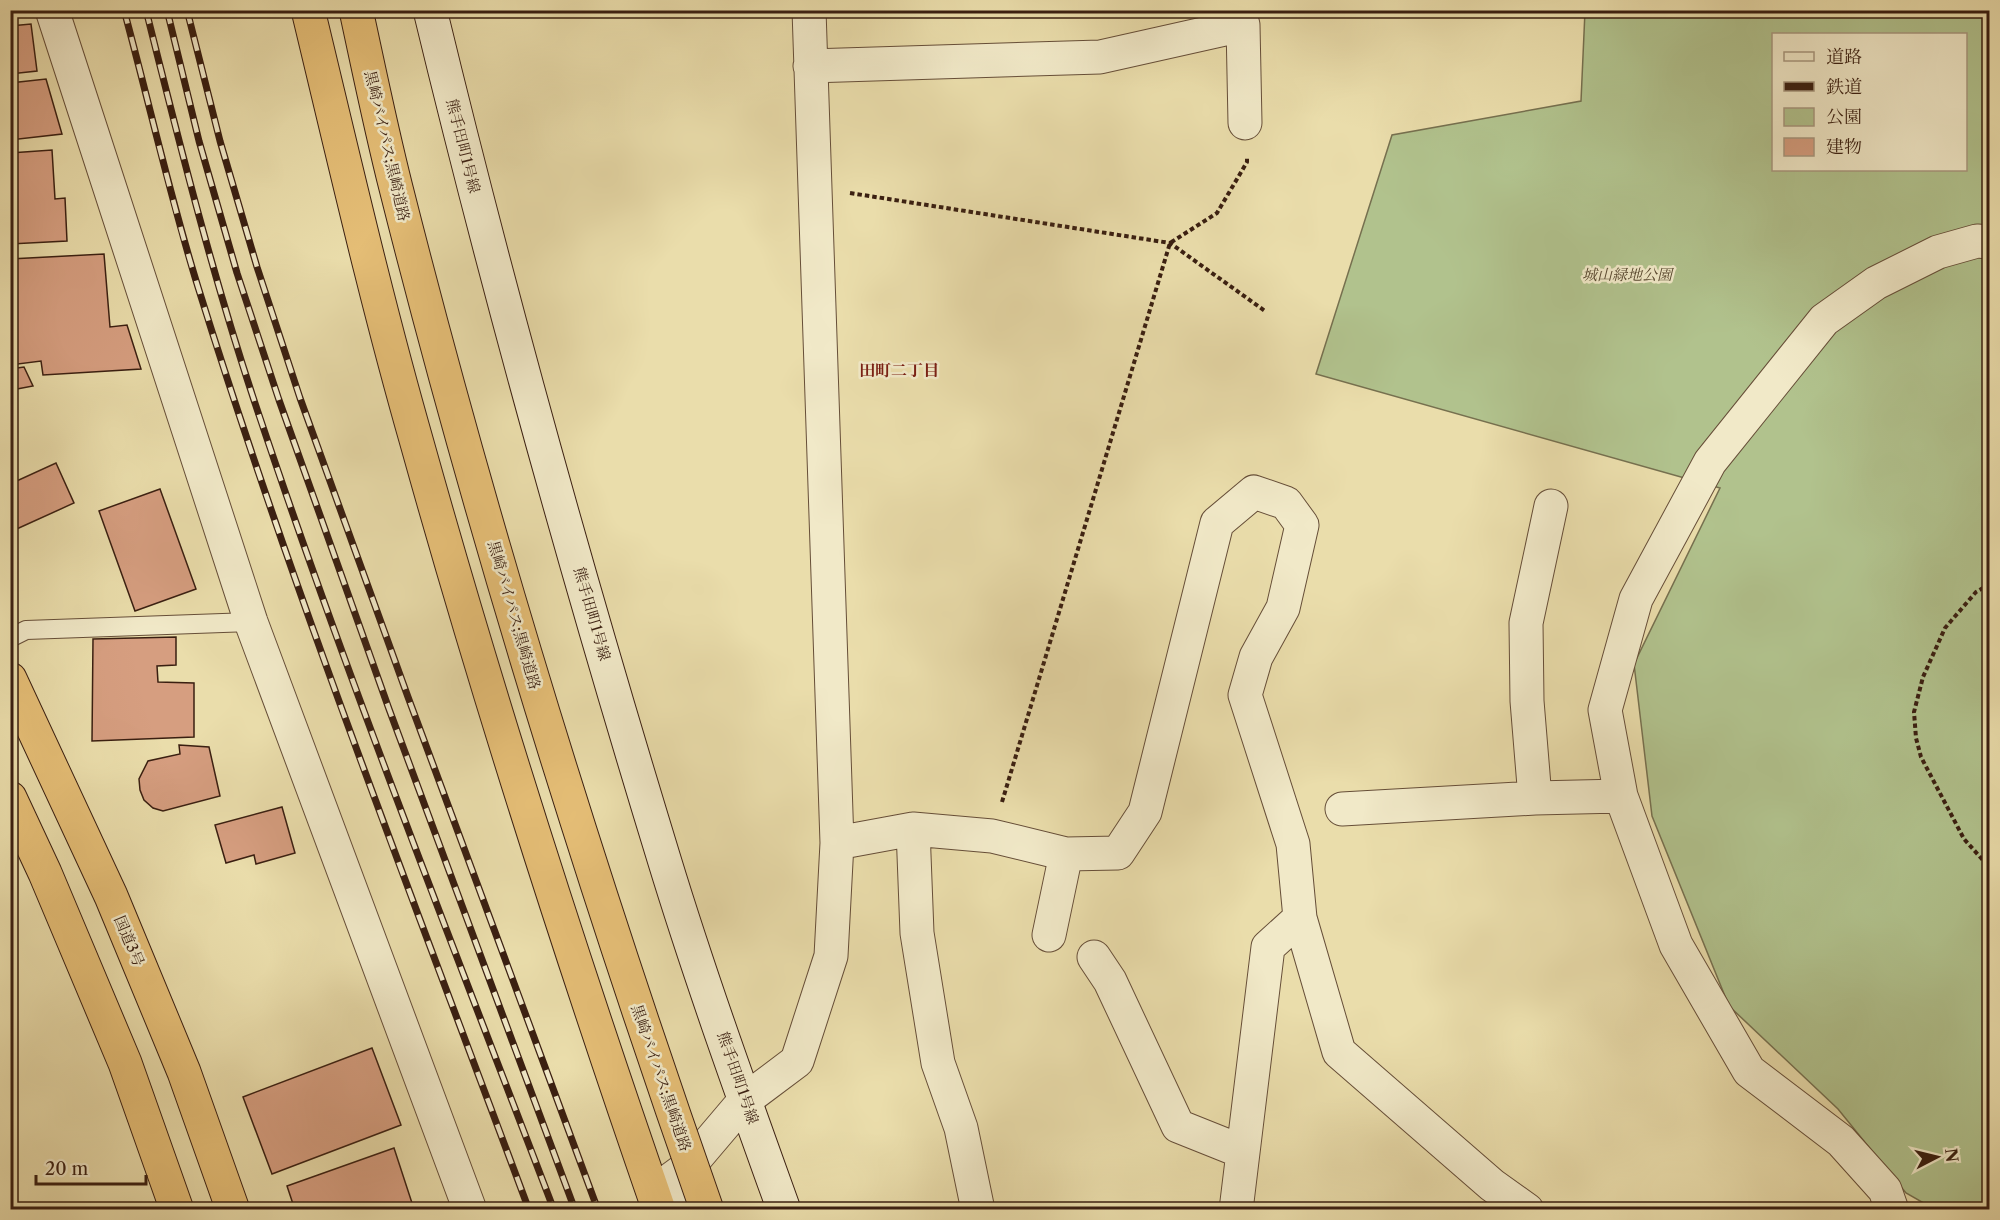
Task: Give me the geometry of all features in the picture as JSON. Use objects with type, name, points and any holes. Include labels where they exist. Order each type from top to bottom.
[{"type":"highway","points":[[308,10],[352,193],[419,452],[494,707],[597,1032],[659,1209]]},
{"type":"highway","name":"黒崎バイパス;黒崎道路","points":[[356,10],[399,197],[459,426],[536,690],[639,1018],[706,1209]]},
{"type":"highway","name":"国道3号","points":[[10,679],[129,940],[184,1072],[233,1209]]},
{"type":"highway","points":[[10,798],[45,873],[125,1063],[177,1209]]},
{"type":"street","points":[[52,10],[251,622],[470,1209]]},
{"type":"street","name":"熊手田町1号線","points":[[429,10],[468,167],[562,511],[664,861],[783,1209]]},
{"type":"street","points":[[678,1209],[670,1180],[689,1166],[745,1100],[797,1061],[831,956],[837,843],[809,10]]},
{"type":"street","points":[[810,66],[1100,57],[1241,18],[1245,123]]},
{"type":"street","points":[[1892,1209],[1885,1190],[1841,1141],[1749,1071],[1676,945],[1621,796],[1605,710],[1635,599],[1710,462],[1824,320],[1876,283],[1938,252],[1977,241],[1989,242]]},
{"type":"street","points":[[837,843],[913,829],[992,836],[1066,854],[1118,853],[1145,812],[1217,523],[1254,492],[1286,503],[1302,525],[1283,608],[1256,657],[1245,694],[1293,844],[1300,918],[1339,1052],[1492,1185],[1527,1209]]},
{"type":"street","points":[[1535,798],[1527,701],[1526,623],[1551,506]]},
{"type":"street","points":[[1342,809],[1535,798],[1621,796]]},
{"type":"street","points":[[913,829],[917,933],[938,1063],[961,1128],[978,1209]]},
{"type":"street","points":[[1050,935],[1066,854]]},
{"type":"street","points":[[1236,1209],[1268,947],[1300,918]]},
{"type":"street","points":[[1094,957],[1110,981],[1178,1126],[1243,1152]]},
{"type":"lane","points":[[10,638],[26,630],[251,622]]},
{"type":"path","points":[[992,836],[1170,243],[1216,213],[1247,162],[1245,123]]},
{"type":"path","points":[[816,188],[1170,243],[1264,311]]},
{"type":"path","points":[[1989,585],[1976,592],[1945,628],[1923,677],[1914,712],[1916,738],[1921,757],[1964,839],[1989,868]]},
{"type":"green space","name":"城山緑地公園","points":[[1585,11],[1989,11],[1989,1209],[1934,1209],[1906,1193],[1838,1109],[1729,1006],[1652,816],[1634,664],[1720,488],[1316,374],[1392,135],[1581,101]]},
{"type":"building","points":[[31,24],[37,71],[10,74],[10,26]]},
{"type":"building","points":[[46,79],[62,134],[10,140],[10,83]]},
{"type":"building","points":[[52,150],[55,199],[65,198],[67,241],[10,244],[10,153]]},
{"type":"building","points":[[104,254],[110,327],[127,325],[141,369],[43,375],[41,361],[10,365],[10,259]]},
{"type":"building","points":[[24,367],[33,386],[10,392],[10,369]]},
{"type":"building","points":[[56,463],[74,503],[10,532],[10,484]]},
{"type":"building","points":[[160,489],[196,589],[135,611],[99,511]]},
{"type":"building","points":[[176,637],[176,665],[157,666],[158,682],[194,683],[194,737],[92,741],[93,639]]},
{"type":"building","points":[[179,745],[209,747],[220,796],[163,811],[153,808],[144,800],[139,779],[148,761],[180,754]]},
{"type":"building","points":[[282,807],[295,853],[256,864],[254,855],[226,863],[215,825]]},
{"type":"building","points":[[372,1048],[401,1125],[272,1174],[243,1097]]},
{"type":"building","points":[[394,1148],[413,1206],[404,1210],[295,1210],[287,1186]]},
{"type":"railway","points":[[124,10],[188,253],[235,404],[357,751],[529,1210]]},
{"type":"railway","points":[[146,10],[212,264],[259,415],[365,715],[554,1210]]},
{"type":"railway","points":[[167,10],[199,141],[237,273],[279,400],[389,709],[575,1210]]},
{"type":"railway","points":[[187,10],[220,141],[257,267],[300,398],[598,1210]]},
{"type":"district","name":"田町二丁目","points":[[899,370]]}]
